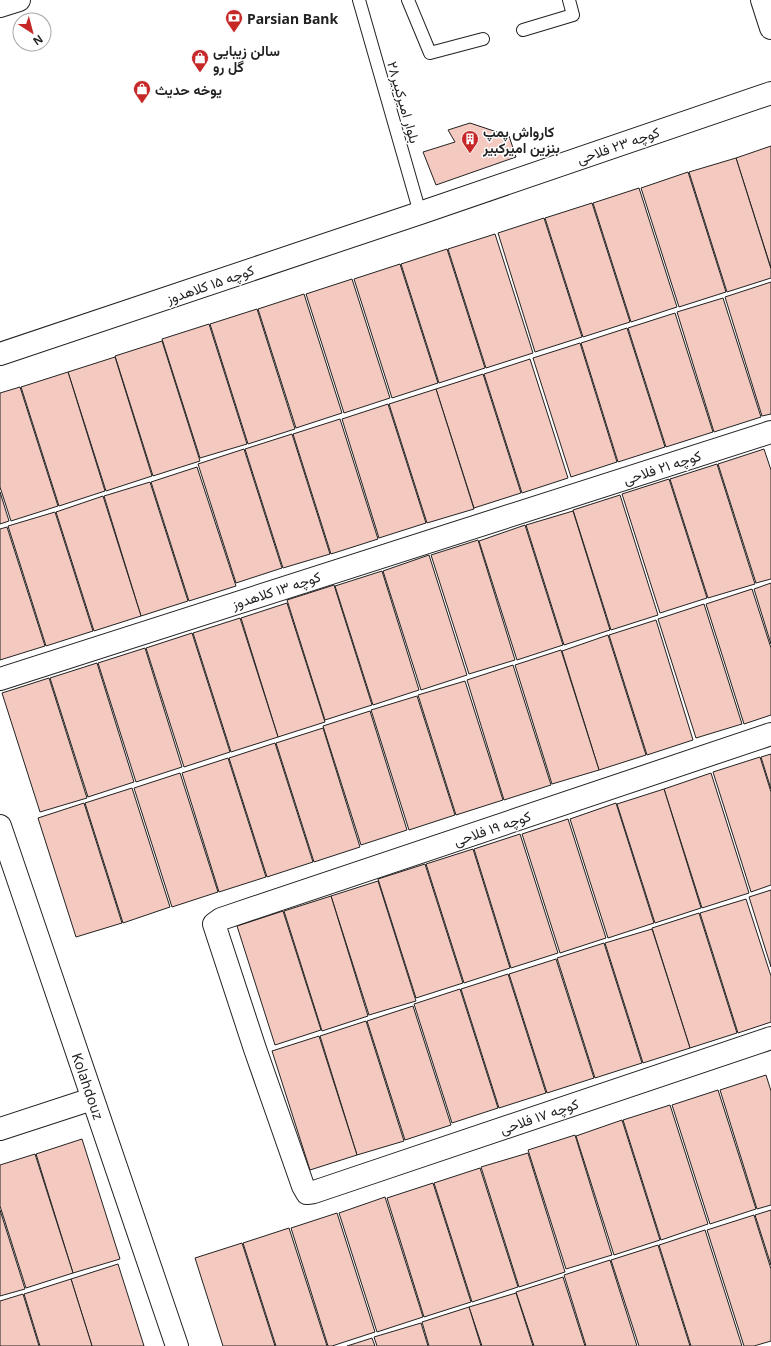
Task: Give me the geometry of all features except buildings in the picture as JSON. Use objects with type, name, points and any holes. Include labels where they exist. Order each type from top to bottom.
[{"type":"street","points":[[0,6],[19,0]]},
{"type":"street","points":[[762,0],[771,28]]},
{"type":"street","name":"کوچه ۲۳ فلاحی","points":[[420,213],[771,93]]},
{"type":"street","name":"کوچه ۱۵ کلاهدوز","points":[[0,354],[420,213]]},
{"type":"street","name":"کوچه ۲۱ فلاحی","points":[[553,502],[771,432]]},
{"type":"street","name":"کوچه ۱۳ کلاهدوز","points":[[0,679],[553,502]]},
{"type":"street","name":"کوچه ۱۹ فلاحی","points":[[307,1193],[303,1186],[255,1049],[214,924],[221,919],[771,734]]},
{"type":"street","name":"Kolahdouz","points":[[0,826],[4,852],[92,1099],[177,1346]]},
{"type":"street","name":"کوچه ۱۷ فلاحی","points":[[307,1193],[314,1192],[771,1038]]},
{"type":"street","points":[[0,1129],[92,1099]]},
{"type":"lane","name":"۲۸بلوار امیرکبیر","points":[[359,0],[420,213]]},
{"type":"lane","points":[[408,0],[430,53],[483,38]]},
{"type":"lane","points":[[523,30],[574,15],[569,0]]},
{"type":"place","name":"Parsian Bank","points":[[234,33]]},
{"type":"place","name":"سالن زیبایی گل رو","points":[[200,73]]},
{"type":"place","name":"یوخه حدیث","points":[[142,104]]},
{"type":"place","name":"کارواش پمپ بنزین امیرکبیر","points":[[470,154]]}]
